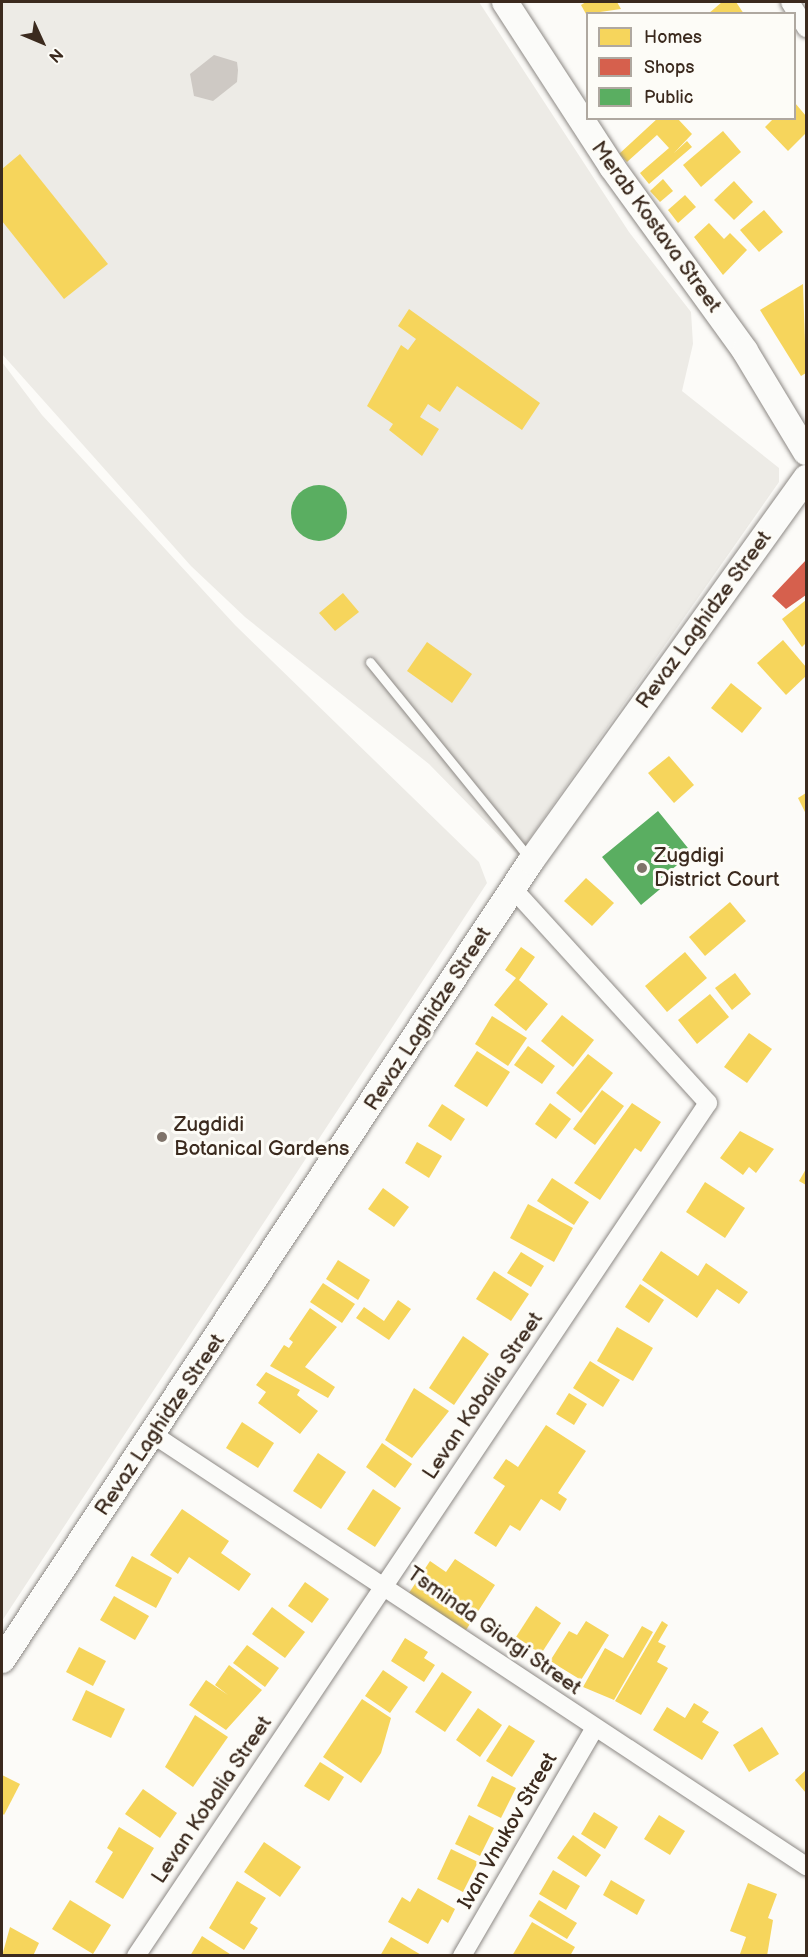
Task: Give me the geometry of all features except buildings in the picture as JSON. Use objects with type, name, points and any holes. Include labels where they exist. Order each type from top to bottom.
[{"type":"street","name":"Merab Kostava Street","points":[[505,2],[586,119]]},
{"type":"street","points":[[790,2],[807,28]]},
{"type":"street","name":"Merab Kostava Street","points":[[586,120],[796,424],[807,452]]},
{"type":"street","name":"Revaz Laghidze Street","points":[[2,1660],[154,1435],[531,861],[807,478]]},
{"type":"street","name":"Levan Kobalia Street","points":[[135,1956],[708,1103],[513,889]]},
{"type":"street","name":"Tsminda Giorgi Street","points":[[154,1435],[384,1583],[594,1729],[807,1866]]},
{"type":"street","name":"Ivan Vnukov Street","points":[[462,1956],[594,1729]]},
{"type":"lane","points":[[370,662],[531,861]]},
{"type":"shaded area","points":[[2,2],[479,2],[629,232],[691,312],[693,344],[682,391],[779,468],[779,482],[518,855],[429,764],[245,617],[191,566],[2,354]]},
{"type":"shaded area","points":[[214,55],[237,62],[238,70],[237,82],[213,101],[194,96],[190,74]]},
{"type":"shaded area","name":"Zugdidi Botanical Gardens","points":[[2,362],[42,415],[235,625],[479,862],[487,883],[2,1621]]},
{"type":"place","name":"Zugdigi District Court","points":[[642,868]]},
{"type":"place","name":"Zugdidi Botanical Gardens","points":[[162,1137]]}]
